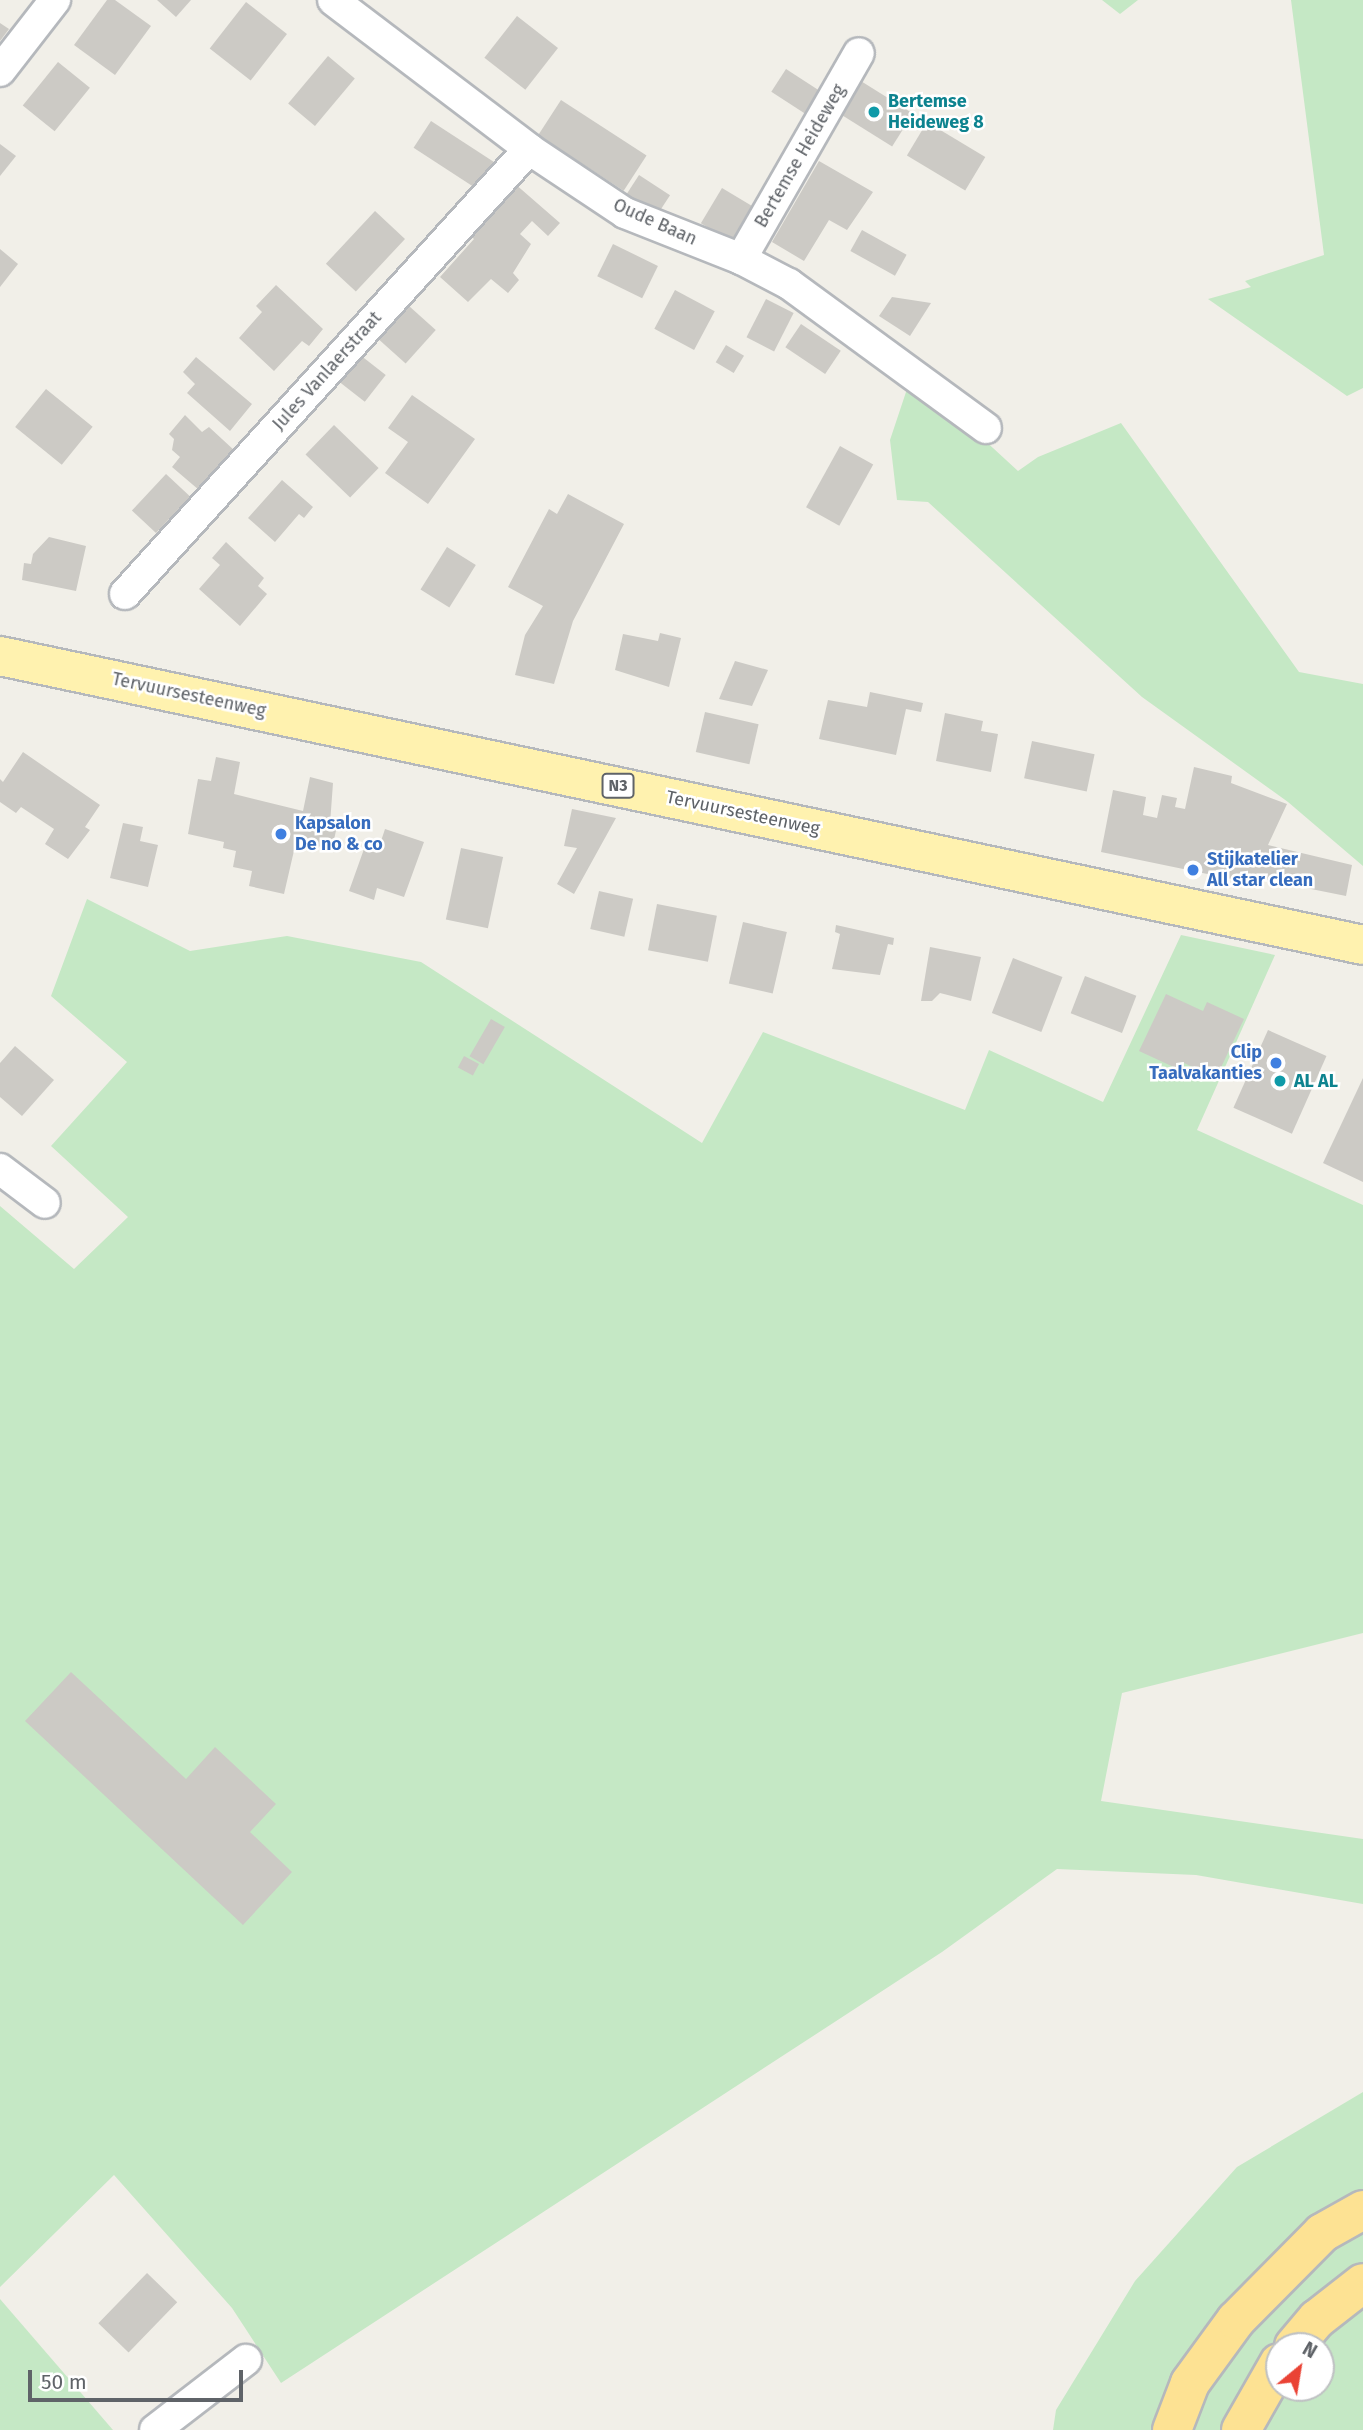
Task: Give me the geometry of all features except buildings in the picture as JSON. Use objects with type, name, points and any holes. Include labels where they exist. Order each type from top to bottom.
[{"type":"highway","points":[[1172,2430],[1190,2383],[1236,2320],[1322,2233],[1363,2210]]},
{"type":"highway","points":[[1306,2332],[1317,2319],[1363,2283]]},
{"type":"highway","points":[[1241,2430],[1265,2388]]},
{"type":"main road","name":"Tervuursesteenweg","points":[[0,656],[1363,945]]},
{"type":"street","points":[[0,71],[55,0]]},
{"type":"street","name":"Oude Baan","points":[[333,0],[529,149],[625,213],[741,259],[789,284],[986,428]]},
{"type":"street","name":"Bertemse Heideweg","points":[[741,259],[859,53]]},
{"type":"street","name":"Jules Vanlaerstraat","points":[[125,594],[529,149]]},
{"type":"street","points":[[0,1169],[45,1203]]},
{"type":"street","points":[[155,2430],[246,2360]]},
{"type":"green space","points":[[1102,0],[1138,0],[1120,14]]},
{"type":"green space","points":[[1291,0],[1363,0],[1363,388],[1347,396],[1208,299],[1251,287],[1245,281],[1324,255]]},
{"type":"green space","points":[[910,380],[956,414],[1018,471],[1038,457],[1121,423],[1299,672],[1363,684],[1363,866],[1288,802],[1142,697],[928,502],[897,500],[890,440]]},
{"type":"green space","points":[[87,899],[190,951],[287,936],[421,962],[702,1143],[763,1032],[965,1110],[989,1050],[1103,1102],[1181,935],[1275,955],[1197,1130],[1363,1205],[1363,1633],[1122,1693],[1101,1801],[1363,1839],[1363,1904],[1196,1875],[1057,1869],[942,1952],[281,2383],[232,2308],[114,2175],[0,2287],[0,1206],[74,1269],[128,1217],[51,1146],[127,1062],[51,996]]},
{"type":"green space","points":[[1363,2092],[1363,2430],[1053,2430],[1056,2410],[1135,2281],[1237,2167]]},
{"type":"green space","points":[[0,2299],[113,2430],[0,2430]]},
{"type":"place","name":"Bertemse Heideweg 8","points":[[874,112]]},
{"type":"place","name":"Kapsalon De no & co","points":[[281,834]]},
{"type":"place","name":"Stijkatelier All star clean","points":[[1193,870]]},
{"type":"place","name":"Clip Taalvakanties","points":[[1276,1063]]},
{"type":"place","name":"AL AL","points":[[1280,1081]]}]
